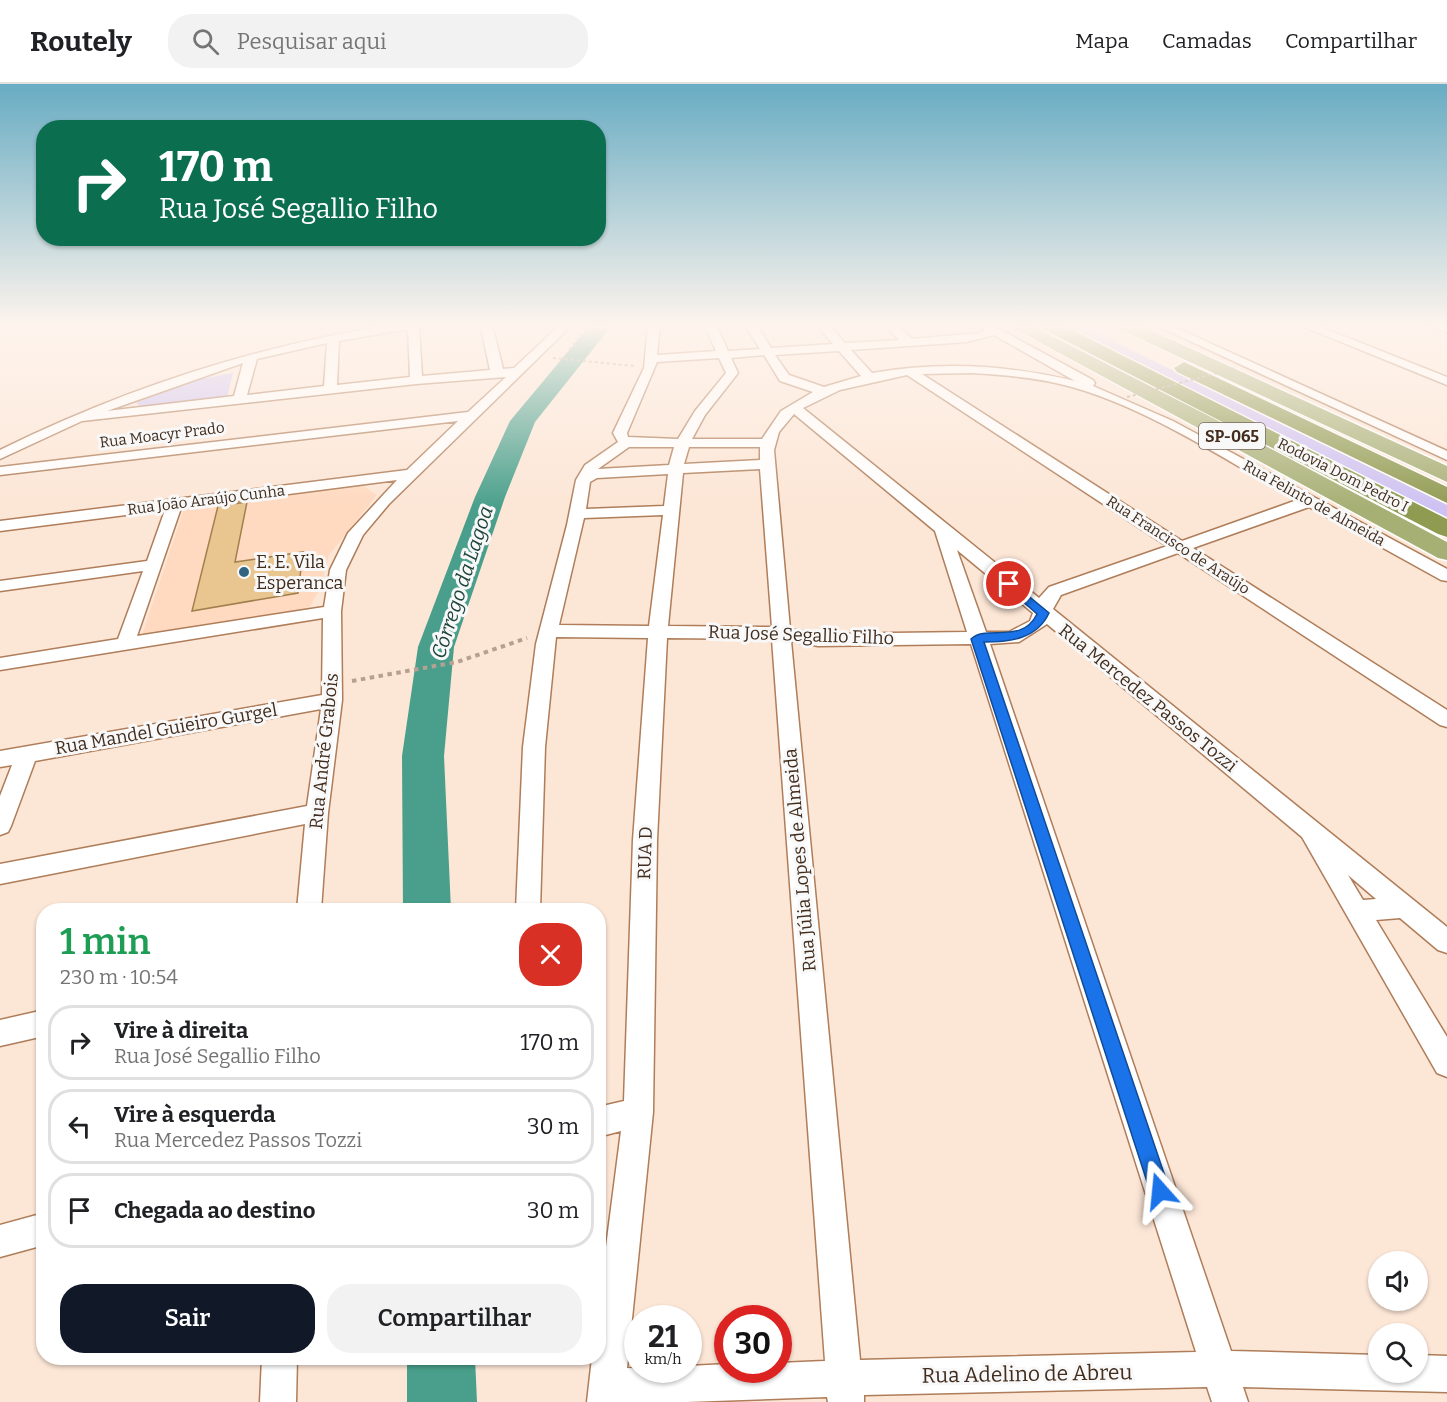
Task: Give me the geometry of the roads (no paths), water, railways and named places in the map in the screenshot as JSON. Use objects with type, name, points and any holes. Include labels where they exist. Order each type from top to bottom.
[{"type":"highway","name":"SP-065","points":[[1136,386],[1447,552]]},
{"type":"highway","name":"Rodovia Dom Pedro I","points":[[1167,386],[1447,529]]},
{"type":"highway","name":"Rodovia Dom Pedro I","points":[[1219,386],[1447,496]]},
{"type":"highway","points":[[1254,386],[1447,476]]},
{"type":"street","points":[[0,455],[76,418],[159,386]]},
{"type":"street","points":[[239,400],[243,386]]},
{"type":"street","points":[[330,386],[330,390]]},
{"type":"street","points":[[76,418],[369,386]]},
{"type":"street","name":"Rua André Grabois","points":[[310,903],[317,813],[332,692],[332,611],[338,570],[356,533],[502,386]]},
{"type":"street","points":[[626,443],[620,433],[640,386]]},
{"type":"street","name":"RUA D","points":[[606,1395],[638,1112],[645,840],[658,631],[682,443],[703,407],[721,386]]},
{"type":"street","points":[[809,386],[824,390]]},
{"type":"street","points":[[767,453],[778,422],[794,407],[824,390],[840,386]]},
{"type":"street","name":"Rua Francisco de Araújo","points":[[931,386],[1447,720]]},
{"type":"street","name":"Rua Felinto de Almeida","points":[[1073,386],[1107,395],[1176,428],[1447,576]]},
{"type":"street","points":[[1092,386],[1107,395]]},
{"type":"street","points":[[1293,386],[1447,456]]},
{"type":"street","name":"Rua Mercedez Passos Tozzi","points":[[794,407],[941,525],[1043,613],[1447,942]]},
{"type":"street","name":"Rua Moacyr Prado","points":[[0,471],[471,416]]},
{"type":"street","points":[[528,903],[534,747],[548,631],[584,478],[590,468],[626,443],[682,443],[767,453]]},
{"type":"street","points":[[584,478],[594,474],[677,468],[767,453]]},
{"type":"street","name":"Rua Júlia Lopes de Almeida","points":[[767,453],[780,633],[845,1390]]},
{"type":"street","name":"Rua João Araújo Cunha","points":[[0,526],[412,474]]},
{"type":"street","name":"Rua José Segallio Filho","points":[[548,631],[780,633],[818,640],[1012,638],[1038,624],[1047,600],[1055,591],[1310,501]]},
{"type":"street","points":[[125,645],[152,565],[176,504]]},
{"type":"street","points":[[577,514],[672,510]]},
{"type":"street","points":[[941,525],[1230,1402]]},
{"type":"street","points":[[0,586],[152,565]]},
{"type":"street","points":[[0,664],[332,611]]},
{"type":"street","name":"Rua Mandel Guieiro Gurgel","points":[[0,759],[332,692]]},
{"type":"street","points":[[0,826],[27,754]]},
{"type":"street","points":[[0,874],[317,813]]},
{"type":"street","points":[[1305,825],[1447,1063]]},
{"type":"street","points":[[1356,911],[1405,907]]},
{"type":"street","points":[[0,1033],[36,1025]]},
{"type":"street","points":[[606,1120],[638,1112]]},
{"type":"street","points":[[0,1241],[36,1231]]},
{"type":"street","points":[[278,1402],[280,1365]]},
{"type":"street","name":"Rua Adelino de Abreu","points":[[606,1395],[845,1390],[1219,1369],[1447,1374]]},
{"type":"waterway","name":"Córrego da Lagoa","points":[[427,903],[423,756],[436,647],[490,497],[523,421],[552,386]]},
{"type":"waterway","name":"Córrego da Lagoa","points":[[441,1365],[442,1402]]},
{"type":"place","name":"E. E. Vila Esperanca","points":[[244,572]]}]
